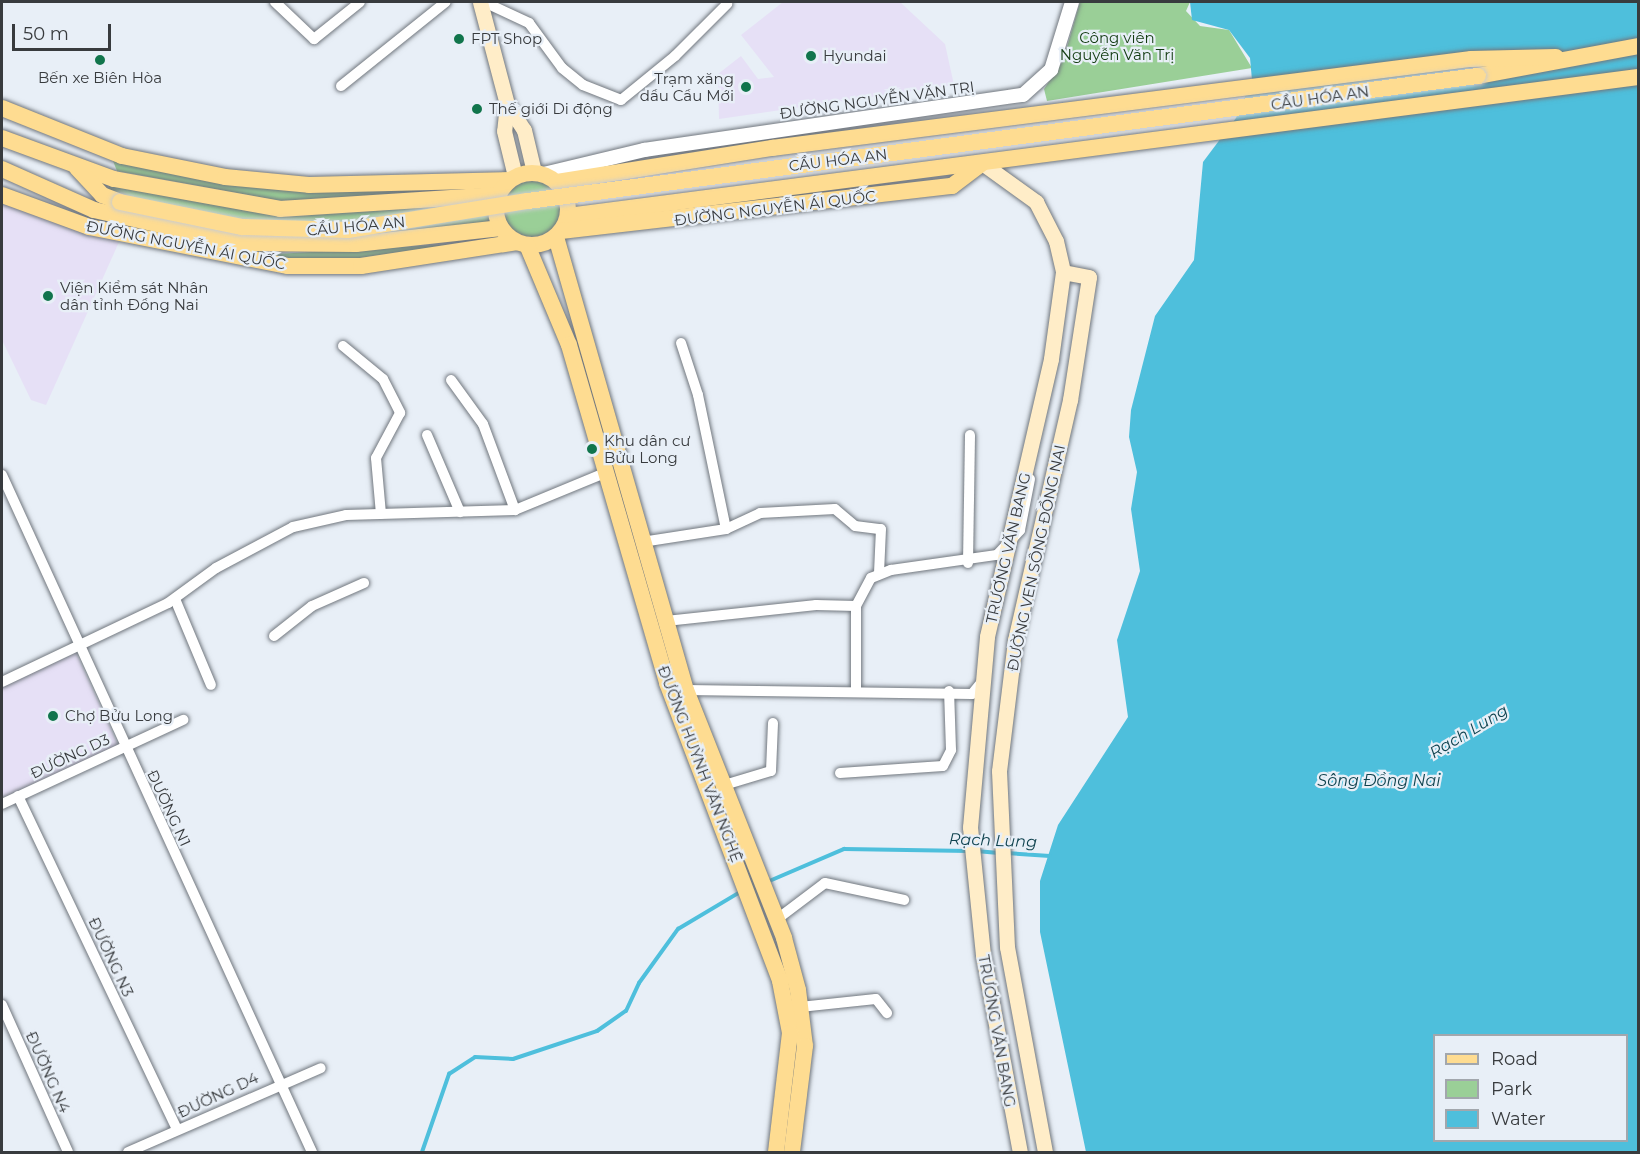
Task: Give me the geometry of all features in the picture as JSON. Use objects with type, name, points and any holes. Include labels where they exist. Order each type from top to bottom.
[{"type":"main road","points":[[482,2],[507,104],[524,130],[545,176],[566,196],[561,228],[522,243],[501,228],[498,195],[512,178],[504,131],[507,104]]},
{"type":"main road","name":"CẦU HÓA AN","points":[[120,202],[242,227],[348,230],[528,201],[1478,76],[1556,57],[1638,46]]},
{"type":"main road","name":"CẦU HÓA AN","points":[[671,164],[772,148],[1471,59],[1556,57]]},
{"type":"main road","name":"CẦU HÓA AN","points":[[986,163],[1638,77]]},
{"type":"main road","points":[[2,110],[122,156],[225,177],[309,185],[427,178],[512,178],[619,172],[671,164],[677,202]]},
{"type":"main road","name":"ĐƯỜNG NGUYỄN ÁI QUỐC","points":[[2,138],[114,179],[280,209],[498,195]]},
{"type":"main road","points":[[986,163],[1036,202],[1053,233],[1063,272]]},
{"type":"main road","name":"ĐƯỜNG NGUYỄN ÁI QUỐC","points":[[561,228],[677,202],[986,163]]},
{"type":"main road","name":"ĐƯỜNG NGUYỄN ÁI QUỐC","points":[[561,228],[952,186],[986,163]]},
{"type":"main road","name":"ĐƯỜNG NGUYỄN ÁI QUỐC","points":[[73,164],[102,195]]},
{"type":"main road","name":"ĐƯỜNG NGUYỄN ÁI QUỐC","points":[[2,169],[94,210],[158,227],[277,246],[356,244],[501,228]]},
{"type":"main road","name":"ĐƯỜNG NGUYỄN ÁI QUỐC","points":[[2,195],[89,227],[288,266],[361,266],[522,243]]},
{"type":"main road","name":"ĐƯỜNG NGUYỄN ÁI QUỐC","points":[[62,196],[102,195],[120,202]]},
{"type":"main road","points":[[89,227],[94,210]]},
{"type":"main road","name":"ĐƯỜNG HUỲNH VĂN NGHỆ","points":[[561,228],[642,542],[686,690],[751,878]]},
{"type":"main road","name":"ĐƯỜNG HUỲNH VĂN NGHỆ","points":[[522,243],[569,345],[667,683],[758,895],[780,981],[790,1033],[776,1152]]},
{"type":"main road","name":"TRƯƠNG VĂN BANG","points":[[1020,1152],[972,873],[970,827],[988,631],[1051,359],[1063,272]]},
{"type":"main road","name":"ĐƯỜNG VEN SÔNG ĐỒNG NAI","points":[[1045,1152],[1017,1015],[1001,873],[999,771],[1015,640],[1070,400],[1089,277],[1063,272]]},
{"type":"main road","name":"ĐƯỜNG HUỲNH VĂN NGHỆ","points":[[758,895],[776,920],[800,1007],[804,1066],[792,1152]]},
{"type":"street","points":[[275,2],[314,39],[360,2]]},
{"type":"street","points":[[341,86],[446,2]]},
{"type":"street","points":[[482,2],[529,23],[562,68],[583,85],[621,100],[675,56],[727,4]]},
{"type":"street","name":"ĐƯỜNG NGUYỄN VĂN TRỊ","points":[[545,176],[626,153],[1023,95],[1051,70],[1072,2]]},
{"type":"street","points":[[619,172],[626,153]]},
{"type":"street","points":[[681,343],[698,395],[726,529]]},
{"type":"street","points":[[343,346],[383,379],[400,413],[376,458],[381,514]]},
{"type":"street","points":[[451,380],[483,424],[515,510]]},
{"type":"street","points":[[427,435],[460,512]]},
{"type":"street","points":[[968,563],[970,435]]},
{"type":"street","points":[[879,573],[968,563],[1007,548],[1020,530],[1031,471]]},
{"type":"street","points":[[2,682],[175,599],[216,568],[293,527],[346,515],[515,510],[607,472]]},
{"type":"street","name":"ĐƯỜNG N1","points":[[2,475],[278,1084],[312,1152]]},
{"type":"street","points":[[642,542],[726,529],[760,513],[835,508],[855,526],[881,529],[879,573],[856,606],[856,691]]},
{"type":"street","points":[[274,636],[312,606],[364,583]]},
{"type":"street","points":[[175,599],[211,685]]},
{"type":"street","points":[[666,621],[816,605],[856,606]]},
{"type":"street","points":[[686,690],[949,691],[972,694],[980,689],[988,631]]},
{"type":"street","points":[[840,773],[944,766],[951,750],[949,691]]},
{"type":"street","name":"ĐƯỜNG D3","points":[[2,804],[183,720]]},
{"type":"street","points":[[721,786],[771,771],[773,723]]},
{"type":"street","name":"ĐƯỜNG N3","points":[[18,796],[177,1130]]},
{"type":"street","points":[[776,920],[825,883],[904,900]]},
{"type":"street","points":[[800,1007],[876,999],[887,1013]]},
{"type":"street","name":"ĐƯỜNG N4","points":[[2,1005],[68,1152]]},
{"type":"street","name":"ĐƯỜNG D4","points":[[128,1152],[278,1084],[321,1068]]},
{"type":"shaded area","points":[[783,2],[900,2],[945,44],[954,85],[719,119],[718,74],[741,56],[758,79],[774,77],[741,35]]},
{"type":"shaded area","name":"Viện Kiểm sát Nhân dân tỉnh Đồng Nai","points":[[2,201],[119,242],[46,405],[31,400],[2,340]]},
{"type":"shaded area","name":"Chợ Bửu Long","points":[[76,653],[118,745],[2,798],[2,687]]},
{"type":"green space","name":"Công viên Nguyễn Văn Trị","points":[[1080,2],[1190,2],[1186,11],[1200,26],[1229,30],[1252,68],[1047,101],[1044,89],[1063,61]]},
{"type":"green space","points":[[113,161],[224,184],[446,185],[447,191],[280,201],[117,171]]},
{"type":"green space","points":[[526,181],[538,181],[548,185],[556,193],[560,209],[556,225],[548,233],[538,237],[526,237],[516,233],[508,225],[504,215],[504,203],[508,193],[516,185]]},
{"type":"green space","points":[[110,185],[282,217],[488,203],[490,222],[356,237],[101,205]]},
{"type":"green space","points":[[99,221],[276,254],[455,244],[360,258],[289,258]]},
{"type":"water","name":"Sông Đồng Nai","points":[[1190,2],[1638,2],[1638,1152],[1086,1152],[1040,932],[1040,881],[1058,825],[1128,717],[1117,640],[1140,571],[1131,509],[1137,472],[1129,437],[1131,410],[1155,316],[1194,260],[1203,162],[1236,118],[1252,80],[1250,58],[1229,30],[1192,20]]},
{"type":"waterway","name":"Rạch Lung","points":[[767,882],[844,849],[969,851]]},
{"type":"waterway","name":"Rạch Lung","points":[[976,851],[999,853]]},
{"type":"waterway","name":"Rạch Lung","points":[[1006,853],[1050,856]]},
{"type":"waterway","name":"Rạch Lung","points":[[422,1152],[449,1074],[475,1057],[513,1059],[597,1031],[626,1011],[639,983],[678,929],[740,892]]},
{"type":"place","name":"FPT Shop","points":[[459,39]]},
{"type":"place","name":"Hyundai","points":[[811,56]]},
{"type":"place","name":"Bến xe Biên Hòa","points":[[100,60]]},
{"type":"place","name":"Trạm xăng dầu Cầu Mới","points":[[746,87]]},
{"type":"place","name":"Thế giới Di động","points":[[477,109]]},
{"type":"place","name":"Viện Kiểm sát Nhân dân tỉnh Đồng Nai","points":[[48,296]]},
{"type":"place","name":"Khu dân cư Bửu Long","points":[[592,449]]},
{"type":"place","name":"Chợ Bửu Long","points":[[53,716]]}]
